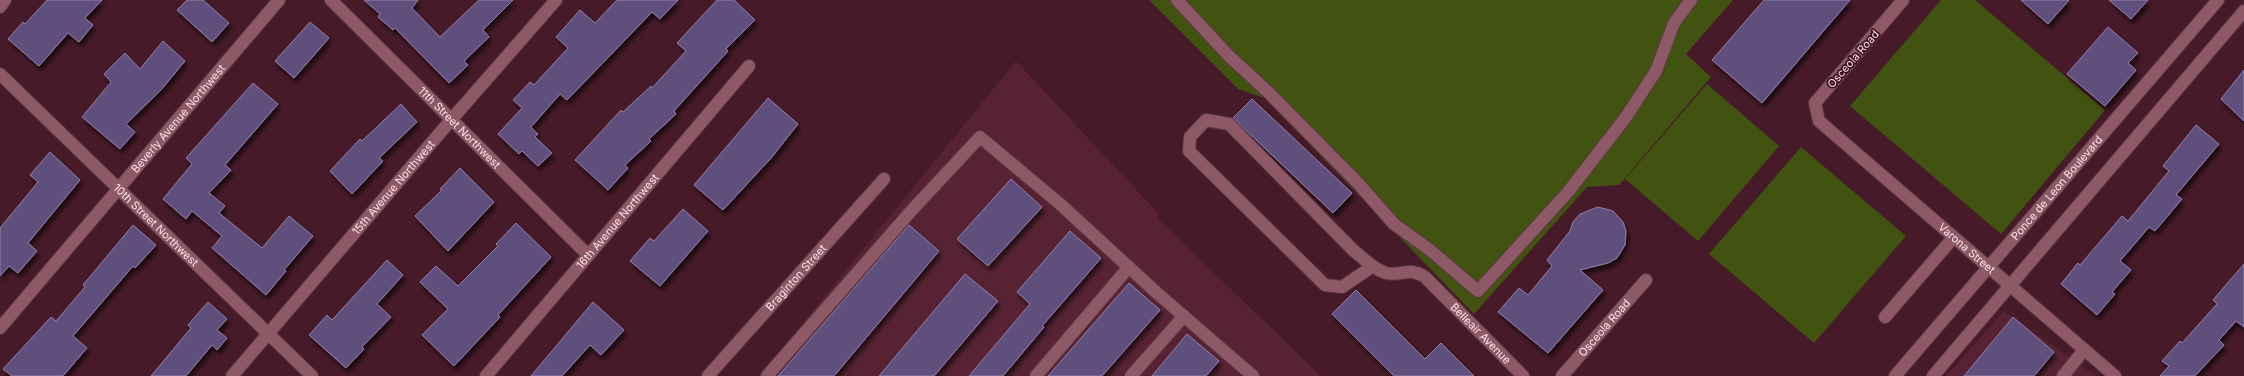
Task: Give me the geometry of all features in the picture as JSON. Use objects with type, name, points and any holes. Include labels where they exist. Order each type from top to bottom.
[{"type":"street","points":[[0,6],[6,0]]},
{"type":"street","name":"Beverly Avenue Northwest","points":[[0,328],[279,0]]},
{"type":"street","name":"11th Street Northwest","points":[[331,0],[588,255]]},
{"type":"street","name":"15th Avenue Northwest","points":[[232,376],[451,120],[556,0]]},
{"type":"street","points":[[1177,0],[1228,55],[1268,92],[1357,182],[1394,224],[1430,250],[1478,291],[1568,192],[1626,117],[1656,71],[1674,23],[1691,0]]},
{"type":"street","name":"Osceola Road","points":[[1819,121],[1815,103],[1903,0]]},
{"type":"street","name":"Ponce de Leon Boulevard","points":[[1895,376],[2218,0]]},
{"type":"street","points":[[1933,376],[2244,11]]},
{"type":"street","name":"16th Avenue Northwest","points":[[486,376],[749,66]]},
{"type":"street","name":"10th Street Northwest","points":[[0,74],[312,376]]},
{"type":"street","name":"Belleair Avenue","points":[[1373,266],[1342,287],[1325,285],[1189,151],[1190,137],[1206,120],[1230,124],[1353,250],[1373,266],[1387,273],[1415,271],[1425,277],[1523,376]]},
{"type":"street","name":"Varona Street","points":[[1819,121],[2115,376]]},
{"type":"street","points":[[767,376],[912,210],[980,137],[1060,204],[1253,376]]},
{"type":"street","name":"Braginton Street","points":[[708,376],[884,179]]},
{"type":"street","points":[[1884,317],[1953,238]]},
{"type":"street","points":[[1036,376],[1129,266]]},
{"type":"street","name":"Osceola Road","points":[[1562,376],[1646,280]]},
{"type":"street","points":[[1132,376],[1184,316]]},
{"type":"street","points":[[2063,376],[2084,350]]},
{"type":"shaded area","points":[[1016,61],[1159,214],[1157,218],[1321,376],[760,376]]},
{"type":"shaded area","points":[[2004,311],[2096,376],[1946,376]]},
{"type":"green space","points":[[1149,0],[1733,0],[1686,54],[1711,77],[1619,185],[1587,187],[1474,314],[1265,98],[1238,89]]},
{"type":"green space","points":[[1941,0],[1975,0],[2105,110],[2001,234],[1850,106]]},
{"type":"green space","points":[[1707,84],[1779,146],[1698,241],[1625,179]]},
{"type":"green space","points":[[1801,147],[1906,236],[1814,343],[1709,254]]},
{"type":"building","points":[[47,0],[102,0],[85,18],[93,25],[79,42],[68,33],[39,66],[8,39],[23,22],[25,24]]},
{"type":"building","points":[[187,0],[203,0],[229,23],[212,42],[177,10]]},
{"type":"building","points":[[364,0],[418,0],[412,8],[440,37],[479,0],[513,0],[483,30],[489,37],[464,61],[468,65],[449,83],[395,28],[393,30],[378,17],[380,14]]},
{"type":"building","points":[[617,0],[678,0],[660,19],[652,12],[567,100],[560,94],[531,127],[538,134],[535,137],[552,153],[538,166],[522,151],[519,154],[498,134],[522,108],[513,100],[530,82],[534,85],[568,48],[556,37],[580,10],[595,23]]},
{"type":"building","points":[[717,0],[734,0],[755,20],[726,49],[728,51],[674,111],[676,114],[649,139],[651,141],[625,165],[628,168],[608,190],[575,160],[621,110],[623,112],[651,86],[652,88],[686,51],[677,43]]},
{"type":"building","points":[[1764,0],[1850,0],[1762,103],[1712,60]]},
{"type":"building","points":[[2021,0],[2069,0],[2048,24]]},
{"type":"building","points":[[2109,0],[2148,0],[2131,19]]},
{"type":"building","points":[[310,22],[329,38],[294,78],[275,61]]},
{"type":"building","points":[[2108,27],[2138,53],[2128,63],[2136,70],[2105,106],[2067,74]]},
{"type":"building","points":[[163,41],[185,61],[161,90],[126,124],[135,132],[120,149],[82,117],[111,82],[104,74],[125,53],[140,69]]},
{"type":"building","points":[[2244,70],[2244,121],[2221,99]]},
{"type":"building","points":[[253,83],[278,104],[225,165],[231,170],[209,193],[225,206],[219,213],[262,248],[289,216],[313,236],[284,270],[286,271],[266,295],[212,248],[222,236],[192,211],[186,219],[163,199],[192,164],[186,158]]},
{"type":"building","points":[[768,98],[798,124],[772,157],[723,210],[694,185]]},
{"type":"building","points":[[1252,99],[1352,193],[1333,213],[1233,118]]},
{"type":"building","points":[[401,104],[417,122],[379,158],[383,161],[352,194],[330,171],[360,139],[362,141]]},
{"type":"building","points":[[2196,125],[2219,144],[2176,195],[2182,199],[2155,231],[2149,227],[2120,261],[2131,270],[2112,292],[2115,294],[2097,315],[2061,284],[2078,263],[2080,265],[2122,216],[2128,221],[2169,171],[2163,166]]},
{"type":"building","points":[[50,152],[80,180],[28,243],[37,251],[18,273],[9,266],[0,276],[0,228],[38,182],[30,175]]},
{"type":"building","points":[[460,168],[494,202],[448,251],[415,216],[442,190],[440,189]]},
{"type":"building","points":[[1011,179],[1042,207],[988,266],[957,239]]},
{"type":"building","points":[[1598,207],[1613,211],[1623,222],[1626,231],[1625,245],[1617,258],[1608,263],[1580,270],[1603,290],[1548,353],[1498,312],[1519,288],[1528,295],[1552,266],[1547,260],[1570,231],[1573,222],[1580,214]]},
{"type":"building","points":[[683,209],[708,231],[660,286],[630,261],[650,238],[654,241]]},
{"type":"building","points":[[516,223],[551,257],[498,315],[500,317],[454,366],[422,335],[448,309],[420,282],[436,266],[458,286],[498,246],[496,244]]},
{"type":"building","points":[[133,225],[156,245],[135,268],[133,266],[73,336],[87,348],[63,376],[12,376],[3,369],[51,317],[56,321],[85,287],[83,285]]},
{"type":"building","points":[[909,225],[939,251],[834,376],[778,376]]},
{"type":"building","points":[[1070,231],[1101,258],[1042,326],[1044,327],[1003,376],[969,376],[1030,304],[1017,292]]},
{"type":"building","points":[[387,260],[403,275],[377,304],[391,317],[362,347],[364,349],[346,368],[309,335],[327,315],[332,320]]},
{"type":"building","points":[[2244,264],[2244,327],[2236,321],[2219,340],[2224,345],[2195,376],[2160,376],[2169,366],[2162,361],[2180,341],[2182,343],[2217,304],[2213,300]]},
{"type":"building","points":[[965,274],[998,301],[934,376],[879,376]]},
{"type":"building","points":[[1129,283],[1160,310],[1102,376],[1048,376]]},
{"type":"building","points":[[1356,290],[1425,359],[1441,343],[1474,376],[1394,376],[1332,314]]},
{"type":"building","points":[[208,302],[227,319],[217,330],[227,338],[217,350],[212,345],[186,376],[151,376],[191,328],[188,325]]},
{"type":"building","points":[[593,302],[624,330],[601,355],[590,345],[562,376],[531,376]]},
{"type":"building","points":[[2013,317],[2054,352],[2034,376],[1964,376]]},
{"type":"building","points":[[1187,334],[1219,361],[1206,376],[1152,376]]}]
